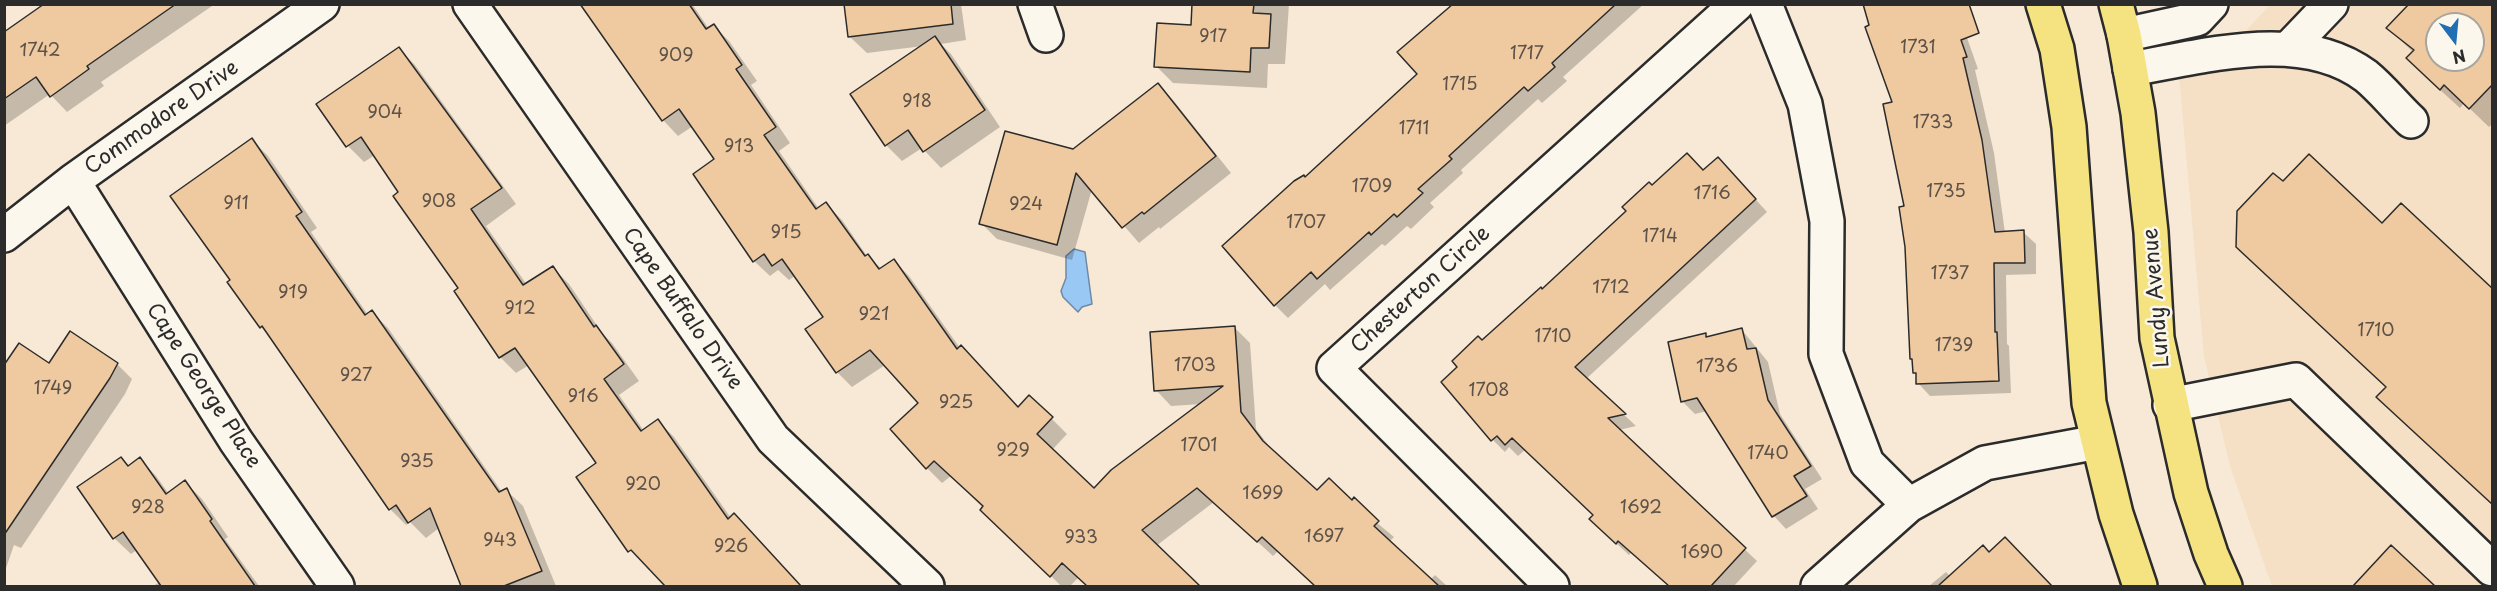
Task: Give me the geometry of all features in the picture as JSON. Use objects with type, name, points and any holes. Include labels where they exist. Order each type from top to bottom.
[{"type":"main road","points":[[2043,4],[2057,49],[2069,127],[2089,403],[2116,514],[2140,586]]},
{"type":"main road","name":"Lundy Avenue","points":[[2120,20],[2138,113],[2151,232],[2157,338],[2191,493],[2211,554],[2225,586]]},
{"type":"street","name":"Commodore Drive","points":[[4,235],[73,181],[322,4]]},
{"type":"street","name":"Cape Buffalo Drive","points":[[470,4],[773,439],[927,586]]},
{"type":"street","points":[[1035,4],[1046,35]]},
{"type":"street","name":"Chesterton Circle","points":[[1552,586],[1334,368],[1737,4]]},
{"type":"street","points":[[1765,4],[1805,104],[1827,220],[1826,354],[1867,463],[1909,505]]},
{"type":"street","points":[[2120,20],[2197,19],[2211,4]]},
{"type":"street","points":[[2289,48],[2331,4]]},
{"type":"street","points":[[2130,69],[2246,50],[2289,48],[2332,57],[2366,76],[2411,122]]},
{"type":"street","name":"Cape George Place","points":[[73,181],[236,441],[337,586]]},
{"type":"street","points":[[2170,405],[2296,380],[2493,569]]},
{"type":"street","points":[[1818,586],[1909,505],[1985,463],[2098,442]]},
{"type":"shaded area","points":[[2270,5],[2492,5],[2492,586],[2272,586],[2230,466],[2204,356],[2179,75],[2226,52]]},
{"type":"water","points":[[1074,249],[1085,252],[1092,304],[1082,307],[1078,312],[1063,297],[1061,291],[1066,278],[1066,256]]},
{"type":"building","points":[[44,4],[176,4],[87,66],[89,69],[50,97],[36,77],[4,99],[4,32]]},
{"type":"building","points":[[580,4],[689,4],[706,29],[714,24],[742,65],[736,69],[776,127],[764,135],[816,209],[826,202],[865,256],[868,254],[879,269],[894,259],[957,349],[961,345],[1018,407],[1029,395],[1053,417],[1037,434],[1094,488],[1111,470],[1223,386],[1154,391],[1150,332],[1235,326],[1241,412],[1263,441],[1317,490],[1329,478],[1352,500],[1354,497],[1379,521],[1374,526],[1439,586],[1315,586],[1262,537],[1257,542],[1197,488],[1142,530],[1200,586],[1087,586],[1062,563],[1050,577],[980,510],[983,506],[934,461],[926,469],[890,429],[918,403],[870,350],[836,373],[805,329],[823,317],[782,259],[772,266],[764,254],[753,262],[693,174],[714,159],[679,109],[662,121]]},
{"type":"building","points":[[844,4],[951,4],[953,24],[848,37]]},
{"type":"building","points":[[1192,4],[1254,4],[1253,13],[1271,14],[1269,48],[1251,48],[1250,72],[1154,67],[1157,23],[1191,25]]},
{"type":"building","points":[[1453,4],[1616,4],[1552,63],[1555,67],[1528,91],[1524,87],[1449,156],[1452,159],[1418,189],[1423,193],[1397,217],[1394,214],[1371,235],[1369,232],[1317,279],[1311,272],[1274,306],[1222,246],[1294,181],[1304,175],[1305,177],[1417,74],[1397,52]]},
{"type":"building","points":[[1863,4],[1969,4],[1979,33],[1961,40],[1967,57],[1963,58],[1982,140],[1995,232],[2024,230],[2025,263],[1994,263],[1995,332],[1997,332],[1999,381],[1916,384],[1916,373],[1913,373],[1912,359],[1910,359],[1905,247],[1899,207],[1904,206],[1883,104],[1892,102],[1865,27],[1869,25]]},
{"type":"building","points":[[2409,4],[2493,4],[2493,84],[2469,109],[2444,85],[2440,90],[2406,58],[2414,50],[2386,28]]},
{"type":"building","points":[[935,36],[985,110],[923,152],[908,130],[885,146],[850,94]]},
{"type":"building","points":[[399,47],[502,188],[471,209],[523,285],[553,266],[594,327],[596,325],[624,364],[604,379],[641,431],[658,419],[728,519],[734,513],[801,586],[665,586],[631,550],[628,552],[576,477],[596,463],[515,348],[499,358],[454,291],[458,288],[393,196],[398,192],[361,137],[346,147],[316,104]]},
{"type":"building","points":[[1158,83],[1216,156],[1144,214],[1142,212],[1122,228],[1076,173],[1057,245],[979,224],[1005,131],[1073,149]]},
{"type":"building","points":[[252,138],[302,212],[296,216],[365,315],[372,310],[499,492],[507,488],[542,571],[504,586],[461,586],[430,508],[408,523],[396,505],[389,510],[262,326],[260,328],[227,282],[230,280],[170,196]]},
{"type":"building","points":[[1687,153],[1703,170],[1718,157],[1756,199],[1575,367],[1626,414],[1608,418],[1746,548],[1711,586],[1669,586],[1618,541],[1616,544],[1589,519],[1593,515],[1512,438],[1505,445],[1497,436],[1491,441],[1441,382],[1457,367],[1452,361],[1478,336],[1482,340],[1541,287],[1542,289],[1626,211],[1622,207],[1649,182],[1652,185]]},
{"type":"building","points":[[2309,154],[2382,223],[2401,203],[2493,289],[2493,505],[2376,397],[2386,387],[2236,247],[2237,211],[2273,173],[2283,181]]},
{"type":"building","points":[[1742,328],[1747,349],[1756,348],[1768,400],[1811,466],[1794,476],[1807,496],[1772,517],[1697,398],[1681,402],[1668,342],[1706,333],[1706,337]]},
{"type":"building","points":[[70,331],[118,363],[4,535],[4,365],[19,343],[49,363]]},
{"type":"building","points":[[121,457],[128,466],[140,457],[166,494],[185,480],[255,586],[161,586],[123,532],[113,539],[77,487]]},
{"type":"building","points":[[2005,537],[2052,586],[1938,586],[1983,545],[1989,552]]},
{"type":"building","points":[[2391,545],[2435,586],[2353,586]]}]
